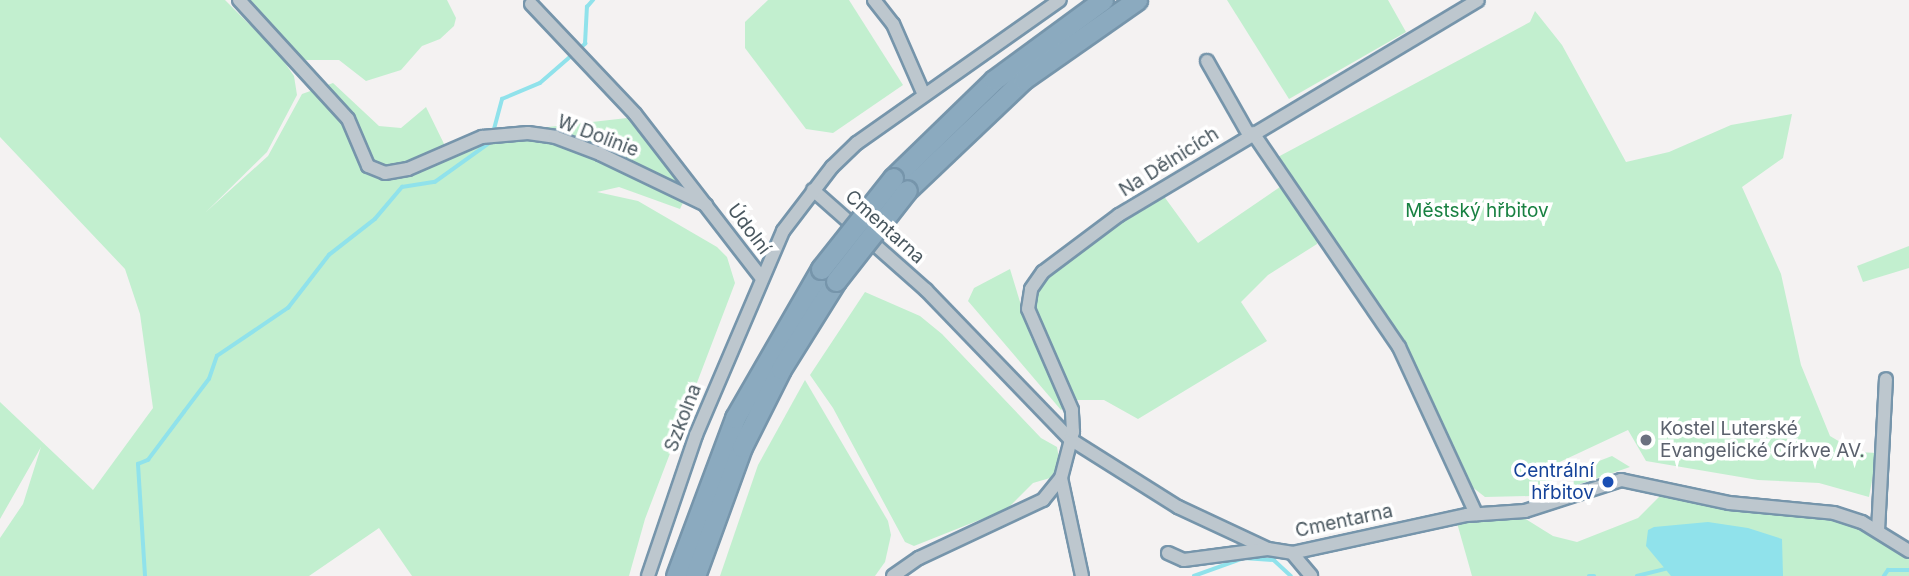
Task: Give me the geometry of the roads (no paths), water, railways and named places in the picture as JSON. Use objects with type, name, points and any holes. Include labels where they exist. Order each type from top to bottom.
[{"type":"highway","points":[[676,576],[735,418],[828,275],[900,184],[994,80],[1103,0]]},
{"type":"highway","points":[[900,184],[1008,92],[1137,0]]},
{"type":"highway","points":[[695,576],[742,447],[828,275]]},
{"type":"street","name":"W Dolinie","points":[[239,0],[348,119],[368,166],[385,173],[408,169],[482,137],[502,134],[555,137],[706,205]]},
{"type":"street","points":[[874,0],[893,24],[924,95]]},
{"type":"street","name":"Szkolna","points":[[648,576],[696,435],[761,277],[783,231],[813,190],[857,143],[1060,0]]},
{"type":"street","name":"Na Dělnicích","points":[[1070,439],[1073,410],[1032,323],[1028,302],[1032,286],[1050,265],[1100,227],[1478,0]]},
{"type":"street","name":"W Dolinie","points":[[531,4],[579,50],[706,205]]},
{"type":"street","points":[[1207,61],[1251,134],[1399,347],[1476,514]]},
{"type":"street","name":"Cmentarna","points":[[813,190],[926,290],[1070,439],[1178,508],[1268,549],[1292,553],[1476,514],[1525,511],[1610,481],[1631,481],[1729,503],[1834,513],[1878,531],[1909,551]]},
{"type":"street","name":"Údolní","points":[[706,205],[761,277]]},
{"type":"street","points":[[1878,531],[1886,379]]},
{"type":"street","points":[[1070,439],[1062,478],[1064,503],[1082,576]]},
{"type":"street","points":[[894,576],[919,558],[1044,500],[1062,478]]},
{"type":"street","points":[[1044,500],[1064,503]]},
{"type":"street","points":[[1168,553],[1184,560],[1268,549]]},
{"type":"street","points":[[1292,553],[1311,576]]},
{"type":"water","points":[[1708,522],[1748,528],[1782,539],[1783,576],[1671,576],[1646,546],[1648,530],[1654,527]]},
{"type":"waterway","points":[[493,133],[502,99],[540,83],[585,44],[587,7],[593,0]]},
{"type":"waterway","points":[[145,576],[138,464],[148,460],[209,379],[217,356],[288,308],[329,255],[375,219],[402,187],[435,182],[492,141]]},
{"type":"waterway","points":[[1194,576],[1244,558],[1274,560],[1291,576]]},
{"type":"waterway","points":[[1637,576],[1665,569]]},
{"type":"waterway","points":[[1884,576],[1888,570],[1909,570]]},
{"type":"waterway","points":[[1589,576],[1594,576]]},
{"type":"place","name":"Kostel Luterské Evangelické Církve AV.","points":[[1646,440]]},
{"type":"place","name":"Centrální hřbitov","points":[[1608,482]]},
{"type":"park label","name":"Městský hřbitov","points":[[1477,211]]}]
